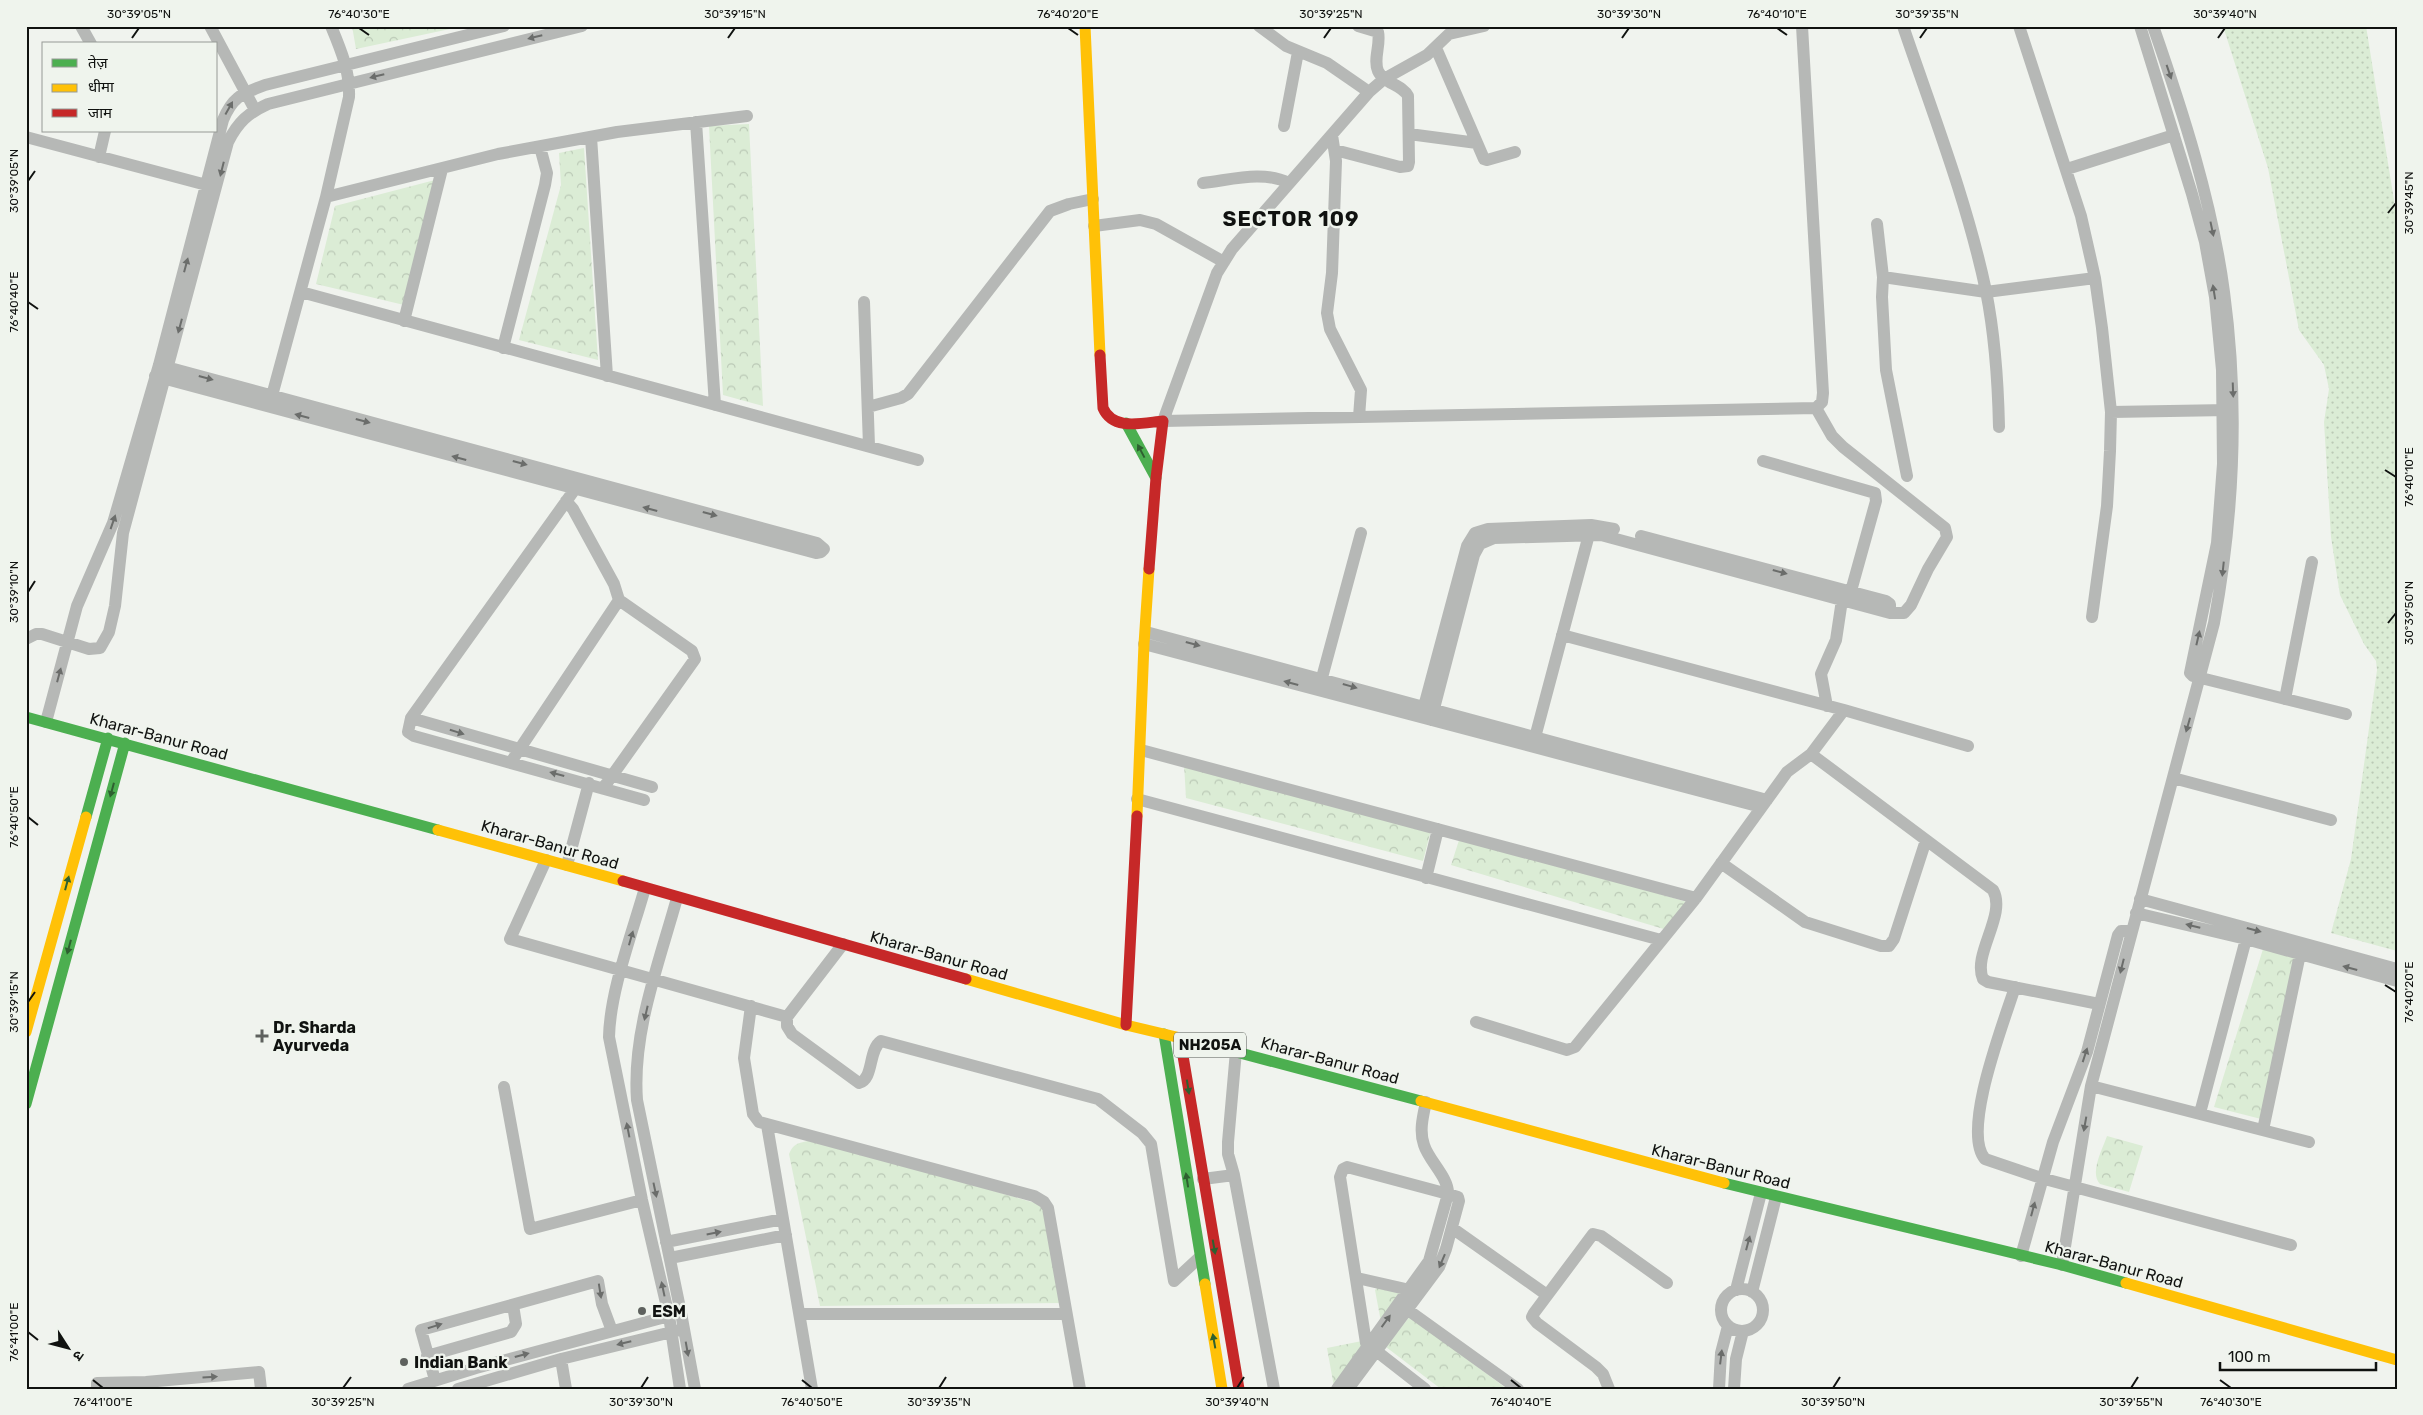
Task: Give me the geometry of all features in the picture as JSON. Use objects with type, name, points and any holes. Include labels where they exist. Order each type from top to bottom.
[{"type":"main road","points":[[1085,26],[1104,414],[1111,420],[1126,423],[1163,421],[1156,478],[1145,638],[1126,1025]]},
{"type":"main road","points":[[1126,423],[1156,478]]},
{"type":"main road","name":"Kharar-Banur Road","points":[[26,716],[567,865],[1126,1025],[1236,1051],[1761,1194],[2062,1265],[2397,1360]]},
{"type":"main road","points":[[26,1032],[108,738]]},
{"type":"main road","points":[[26,1104],[124,743]]},
{"type":"main road","points":[[1164,1034],[1199,1258],[1222,1389]]},
{"type":"main road","points":[[1180,1038],[1239,1389]]},
{"type":"street","points":[[81,26],[90,42]]},
{"type":"street","points":[[210,26],[254,110]]},
{"type":"street","points":[[270,402],[326,197],[348,97],[349,83],[346,64],[331,26]]},
{"type":"street","points":[[26,639],[36,634],[94,649],[100,648],[109,632],[115,606],[123,533],[162,372],[212,186],[229,108],[236,98],[246,92],[346,64],[504,26]]},
{"type":"street","points":[[1259,26],[1286,46],[1327,63],[1369,92]]},
{"type":"street","points":[[1335,150],[1404,168],[1409,162],[1408,96],[1403,90],[1384,79],[1376,66],[1378,32],[1358,26]]},
{"type":"street","points":[[1440,26],[1434,50],[1482,156],[1487,160],[1515,152]]},
{"type":"street","points":[[1484,26],[1453,32],[1434,50],[1384,79],[1369,92],[1232,249],[1224,262],[1204,308],[1163,421],[1816,408],[1822,402],[1823,393],[1802,26]]},
{"type":"street","points":[[1904,26],[1959,192],[1986,292],[1997,361],[1999,427]]},
{"type":"street","points":[[2019,26],[2067,169],[2081,216],[2095,278],[2111,412],[2107,506],[2092,617]]},
{"type":"street","points":[[2140,26],[2205,242],[2215,297],[2228,410]]},
{"type":"street","points":[[2154,26],[2179,101],[2203,188],[2218,254],[2224,292],[2228,410],[2217,544],[2190,673],[2192,676],[2346,714]]},
{"type":"street","points":[[212,186],[236,126],[254,110],[268,104],[349,83],[576,27]]},
{"type":"street","points":[[1284,126],[1298,52]]},
{"type":"street","points":[[326,197],[498,154],[645,127],[747,116]]},
{"type":"street","points":[[696,122],[715,405]]},
{"type":"street","points":[[99,157],[105,132]]},
{"type":"street","points":[[1332,134],[1335,150],[1332,273],[1326,313],[1330,329],[1361,390],[1359,417]]},
{"type":"street","points":[[1409,134],[1477,143]]},
{"type":"street","points":[[2067,169],[2174,134]]},
{"type":"street","points":[[591,137],[607,376]]},
{"type":"street","points":[[26,138],[212,186]]},
{"type":"street","points":[[503,348],[545,185],[547,173],[540,147]]},
{"type":"street","points":[[404,321],[442,169]]},
{"type":"street","points":[[1202,183],[1266,176],[1279,178],[1289,183]]},
{"type":"street","points":[[868,406],[901,398],[908,394],[1050,212],[1068,204],[1093,199]]},
{"type":"street","points":[[1094,226],[1140,220],[1156,224],[1224,262]]},
{"type":"street","points":[[1877,224],[1883,277],[1882,305],[1886,370],[1907,476]]},
{"type":"street","points":[[1883,277],[1986,292],[2095,278]]},
{"type":"street","points":[[301,292],[918,460]]},
{"type":"street","points":[[864,302],[869,446]]},
{"type":"street","points":[[162,372],[575,489],[679,511],[818,543],[824,549],[816,553],[679,511],[270,402]]},
{"type":"street","points":[[46,722],[77,606],[113,523],[162,372]]},
{"type":"street","points":[[1427,714],[1467,546],[1475,533],[1488,530],[1615,529],[1847,596],[1890,613],[1899,614],[1908,609],[1928,569],[1940,551],[1947,532],[1942,524],[1843,447],[1832,436],[1816,408]]},
{"type":"street","points":[[2111,412],[2228,410]]},
{"type":"street","points":[[1763,461],[1875,493],[1876,501],[1847,596],[1836,640],[1821,674],[1827,706]]},
{"type":"street","points":[[575,489],[411,718],[408,728],[411,735],[604,787],[644,800]]},
{"type":"street","points":[[566,501],[573,508],[614,584],[619,600],[692,651],[695,659],[604,787]]},
{"type":"street","points":[[1534,742],[1590,529]]},
{"type":"street","points":[[1320,684],[1361,533]]},
{"type":"street","points":[[2285,699],[2312,562]]},
{"type":"street","points":[[511,762],[517,750],[619,600]]},
{"type":"street","points":[[1562,635],[1844,710],[1968,746]]},
{"type":"street","points":[[1145,638],[1764,803]]},
{"type":"street","points":[[2062,1265],[2092,1086],[2136,912],[2201,678]]},
{"type":"street","points":[[1476,1022],[1571,1049],[1578,1044],[1696,898],[1787,772],[1810,754],[1844,710]]},
{"type":"street","points":[[411,718],[517,750],[652,787]]},
{"type":"street","points":[[1141,750],[1696,898]]},
{"type":"street","points":[[1810,754],[1993,890],[1997,902],[1981,973],[1983,979],[1988,982],[2099,1004]]},
{"type":"street","points":[[2173,778],[2331,820]]},
{"type":"street","points":[[567,865],[589,783]]},
{"type":"street","points":[[1137,799],[1661,940]]},
{"type":"street","points":[[1426,878],[1438,829]]},
{"type":"street","points":[[1721,864],[1805,922],[1881,946],[1889,946],[1894,939],[1926,840]]},
{"type":"street","points":[[546,860],[510,939],[751,1006],[787,1018]]},
{"type":"street","points":[[645,888],[612,1008],[609,1037],[642,1200],[669,1316],[678,1330],[695,1389]]},
{"type":"street","points":[[678,898],[654,980],[635,1068],[637,1100],[670,1258],[678,1330],[680,1389]]},
{"type":"street","points":[[2140,899],[2397,969]]},
{"type":"street","points":[[2136,912],[2246,939],[2397,981]]},
{"type":"street","points":[[2021,1256],[2041,1178],[2087,1052],[2119,932],[2131,931]]},
{"type":"street","points":[[2200,1114],[2246,939]]},
{"type":"street","points":[[843,944],[787,1018],[787,1026],[792,1034],[859,1083],[865,1079],[876,1045],[881,1041],[1085,1095],[1106,1104],[1142,1133],[1151,1144],[1174,1281],[1199,1258]]},
{"type":"street","points":[[2263,1130],[2300,954]]},
{"type":"street","points":[[2014,987],[1979,1104],[1981,1154],[1991,1163],[2041,1178],[2291,1246]]},
{"type":"street","points":[[751,1006],[745,1044],[746,1069],[753,1114],[759,1122],[1040,1199],[1048,1208],[1065,1314],[1080,1389]]},
{"type":"street","points":[[1236,1051],[1228,1154],[1234,1175],[1274,1389]]},
{"type":"street","points":[[2092,1086],[2309,1142]]},
{"type":"street","points":[[504,1087],[530,1229],[642,1200]]},
{"type":"street","points":[[1403,1306],[1410,1290],[1429,1261],[1448,1194],[1446,1185],[1423,1145],[1421,1128],[1426,1102]]},
{"type":"street","points":[[767,1125],[812,1389]]},
{"type":"street","points":[[1348,1389],[1372,1349],[1403,1306],[1439,1267],[1452,1228],[1458,1199],[1448,1194],[1351,1168],[1343,1169],[1340,1177],[1356,1278],[1372,1349],[1424,1389]]},
{"type":"street","points":[[1203,1179],[1234,1175]]},
{"type":"street","points":[[1736,1290],[1743,1289],[1752,1292],[1760,1298],[1763,1312],[1758,1324],[1753,1328],[1743,1331],[1728,1326],[1722,1316],[1721,1309],[1723,1302],[1736,1290],[1761,1194]]},
{"type":"street","points":[[1752,1292],[1776,1197]]},
{"type":"street","points":[[666,1242],[783,1219]]},
{"type":"street","points":[[1452,1228],[1547,1295]]},
{"type":"street","points":[[1609,1389],[1603,1374],[1534,1320],[1534,1313],[1593,1234],[1601,1236],[1667,1283]]},
{"type":"street","points":[[670,1258],[786,1235]]},
{"type":"street","points":[[1356,1278],[1410,1290]]},
{"type":"street","points":[[435,1380],[421,1330],[598,1281],[602,1304],[612,1331]]},
{"type":"street","points":[[427,1356],[511,1332],[516,1324],[513,1305]]},
{"type":"street","points":[[1403,1306],[1516,1388]]},
{"type":"street","points":[[800,1314],[1065,1314]]},
{"type":"street","points":[[408,1389],[669,1316]]},
{"type":"street","points":[[1719,1389],[1721,1353],[1728,1326]]},
{"type":"street","points":[[458,1389],[678,1330]]},
{"type":"street","points":[[1734,1389],[1736,1359],[1743,1331]]},
{"type":"street","points":[[1336,1389],[1372,1349]]},
{"type":"street","points":[[561,1360],[566,1389]]},
{"type":"street","points":[[97,1389],[97,1383],[179,1384],[259,1372],[261,1389]]},
{"type":"green space","points":[[352,26],[464,26],[356,49]]},
{"type":"green space","points":[[2223,26],[2366,26],[2397,219],[2397,951],[2331,933],[2351,859],[2377,670],[2376,661],[2364,644],[2340,595],[2331,537],[2324,422],[2329,389],[2324,365],[2299,330],[2268,168]]},
{"type":"green space","points":[[749,124],[763,406],[723,395],[709,126]]},
{"type":"green space","points":[[584,148],[598,360],[519,340],[561,185],[559,153]]},
{"type":"green space","points":[[435,180],[404,305],[316,284],[335,206]]},
{"type":"green space","points":[[1184,764],[1431,830],[1423,861],[1186,798]]},
{"type":"green space","points":[[1461,834],[1690,903],[1667,930],[1451,865]]},
{"type":"green space","points":[[2263,949],[2296,957],[2265,1120],[2214,1107]]},
{"type":"green space","points":[[2107,1136],[2143,1146],[2129,1192],[2100,1184],[2097,1179],[2096,1167]]},
{"type":"green space","points":[[819,1141],[1049,1207],[1061,1303],[820,1306],[789,1154],[796,1144]]},
{"type":"green space","points":[[1379,1286],[1403,1291],[1381,1322],[1375,1290]]},
{"type":"green space","points":[[1410,1316],[1507,1389],[1441,1389],[1386,1347]]},
{"type":"green space","points":[[1367,1340],[1333,1389],[1325,1389],[1334,1387],[1327,1348]]},
{"type":"traffic: fast","points":[[1126,423],[1156,478]]},
{"type":"traffic: fast","points":[[26,717],[438,830]]},
{"type":"traffic: fast","points":[[86,817],[108,738]]},
{"type":"traffic: fast","points":[[26,1104],[125,743]]},
{"type":"traffic: fast","points":[[1164,1034],[1205,1284]]},
{"type":"traffic: fast","points":[[1210,1045],[1421,1101]]},
{"type":"traffic: fast","points":[[1724,1183],[2062,1265],[2126,1283]]},
{"type":"traffic: slow","points":[[1085,26],[1100,355]]},
{"type":"traffic: slow","points":[[1137,816],[1149,569]]},
{"type":"traffic: slow","points":[[26,1032],[86,817]]},
{"type":"traffic: slow","points":[[438,830],[623,881]]},
{"type":"traffic: slow","points":[[966,979],[1126,1025],[1210,1045]]},
{"type":"traffic: slow","points":[[1421,1101],[1724,1183]]},
{"type":"traffic: slow","points":[[2126,1283],[2397,1360]]},
{"type":"traffic: slow","points":[[1205,1284],[1222,1389]]},
{"type":"traffic: jam","points":[[1100,355],[1103,408],[1108,415],[1114,420],[1129,424],[1163,421],[1156,478],[1149,569]]},
{"type":"traffic: jam","points":[[1126,1025],[1137,816]]},
{"type":"traffic: jam","points":[[623,881],[966,979]]},
{"type":"traffic: jam","points":[[1180,1038],[1239,1389]]},
{"type":"place","name":"Dr. Sharda Ayurveda","points":[[262,1036]]},
{"type":"place","name":"ESM","points":[[642,1311]]},
{"type":"place","name":"Indian Bank","points":[[404,1362]]},
{"type":"district","name":"SECTOR 109","points":[[1291,219]]}]
